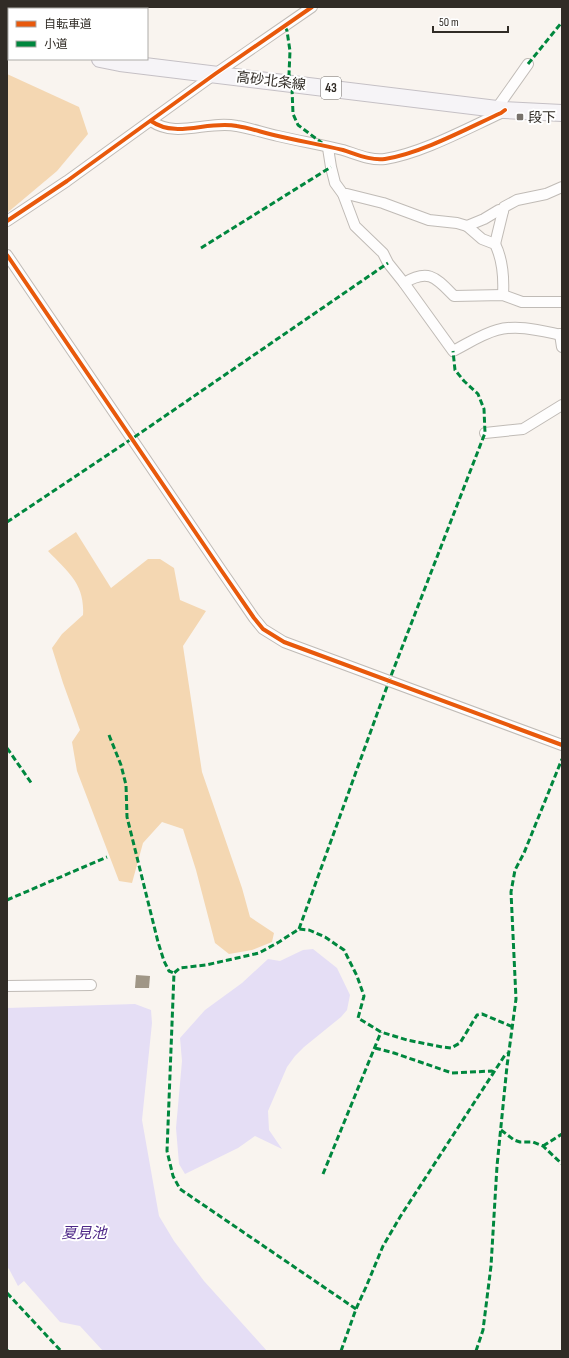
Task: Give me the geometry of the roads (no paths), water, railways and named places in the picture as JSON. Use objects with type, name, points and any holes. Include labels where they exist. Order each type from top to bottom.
[{"type":"main road","name":"高砂北条線","points":[[110,60],[501,109],[562,113]]},
{"type":"street","points":[[7,221],[67,181],[215,74],[312,7]]},
{"type":"street","points":[[151,121],[156,125],[175,130],[223,124],[238,126],[363,156],[383,159],[425,147],[501,113],[501,109],[528,64]]},
{"type":"street","points":[[328,148],[335,183],[343,194],[355,226],[383,253],[388,263],[453,351],[498,329],[524,328],[561,334],[560,339],[562,348]]},
{"type":"street","points":[[503,295],[503,273],[495,244],[504,207],[517,200],[546,194],[562,187]]},
{"type":"street","points":[[343,194],[384,203],[429,220],[457,222],[467,226],[482,239],[495,244]]},
{"type":"street","points":[[467,226],[500,210],[503,211]]},
{"type":"street","points":[[7,255],[225,576],[263,629],[284,642],[562,745]]},
{"type":"street","points":[[404,283],[421,275],[433,277],[454,296],[503,295],[522,302],[562,302]]},
{"type":"street","points":[[485,433],[523,429],[562,405]]},
{"type":"street","points":[[7,986],[91,985]]},
{"type":"water","points":[[313,949],[337,968],[350,995],[347,1010],[341,1017],[304,1047],[287,1067],[268,1111],[269,1130],[282,1149],[255,1136],[238,1148],[185,1174],[179,1164],[176,1128],[182,1061],[180,1038],[205,1010],[242,983],[268,959],[280,961],[303,950]]},
{"type":"water","name":"夏見池","points":[[135,1004],[151,1010],[152,1023],[142,1120],[159,1216],[174,1241],[204,1281],[267,1351],[103,1351],[80,1326],[60,1322],[24,1281],[18,1286],[7,1267],[7,1008]]},
{"type":"place","name":"段下","points":[[520,117]]}]
